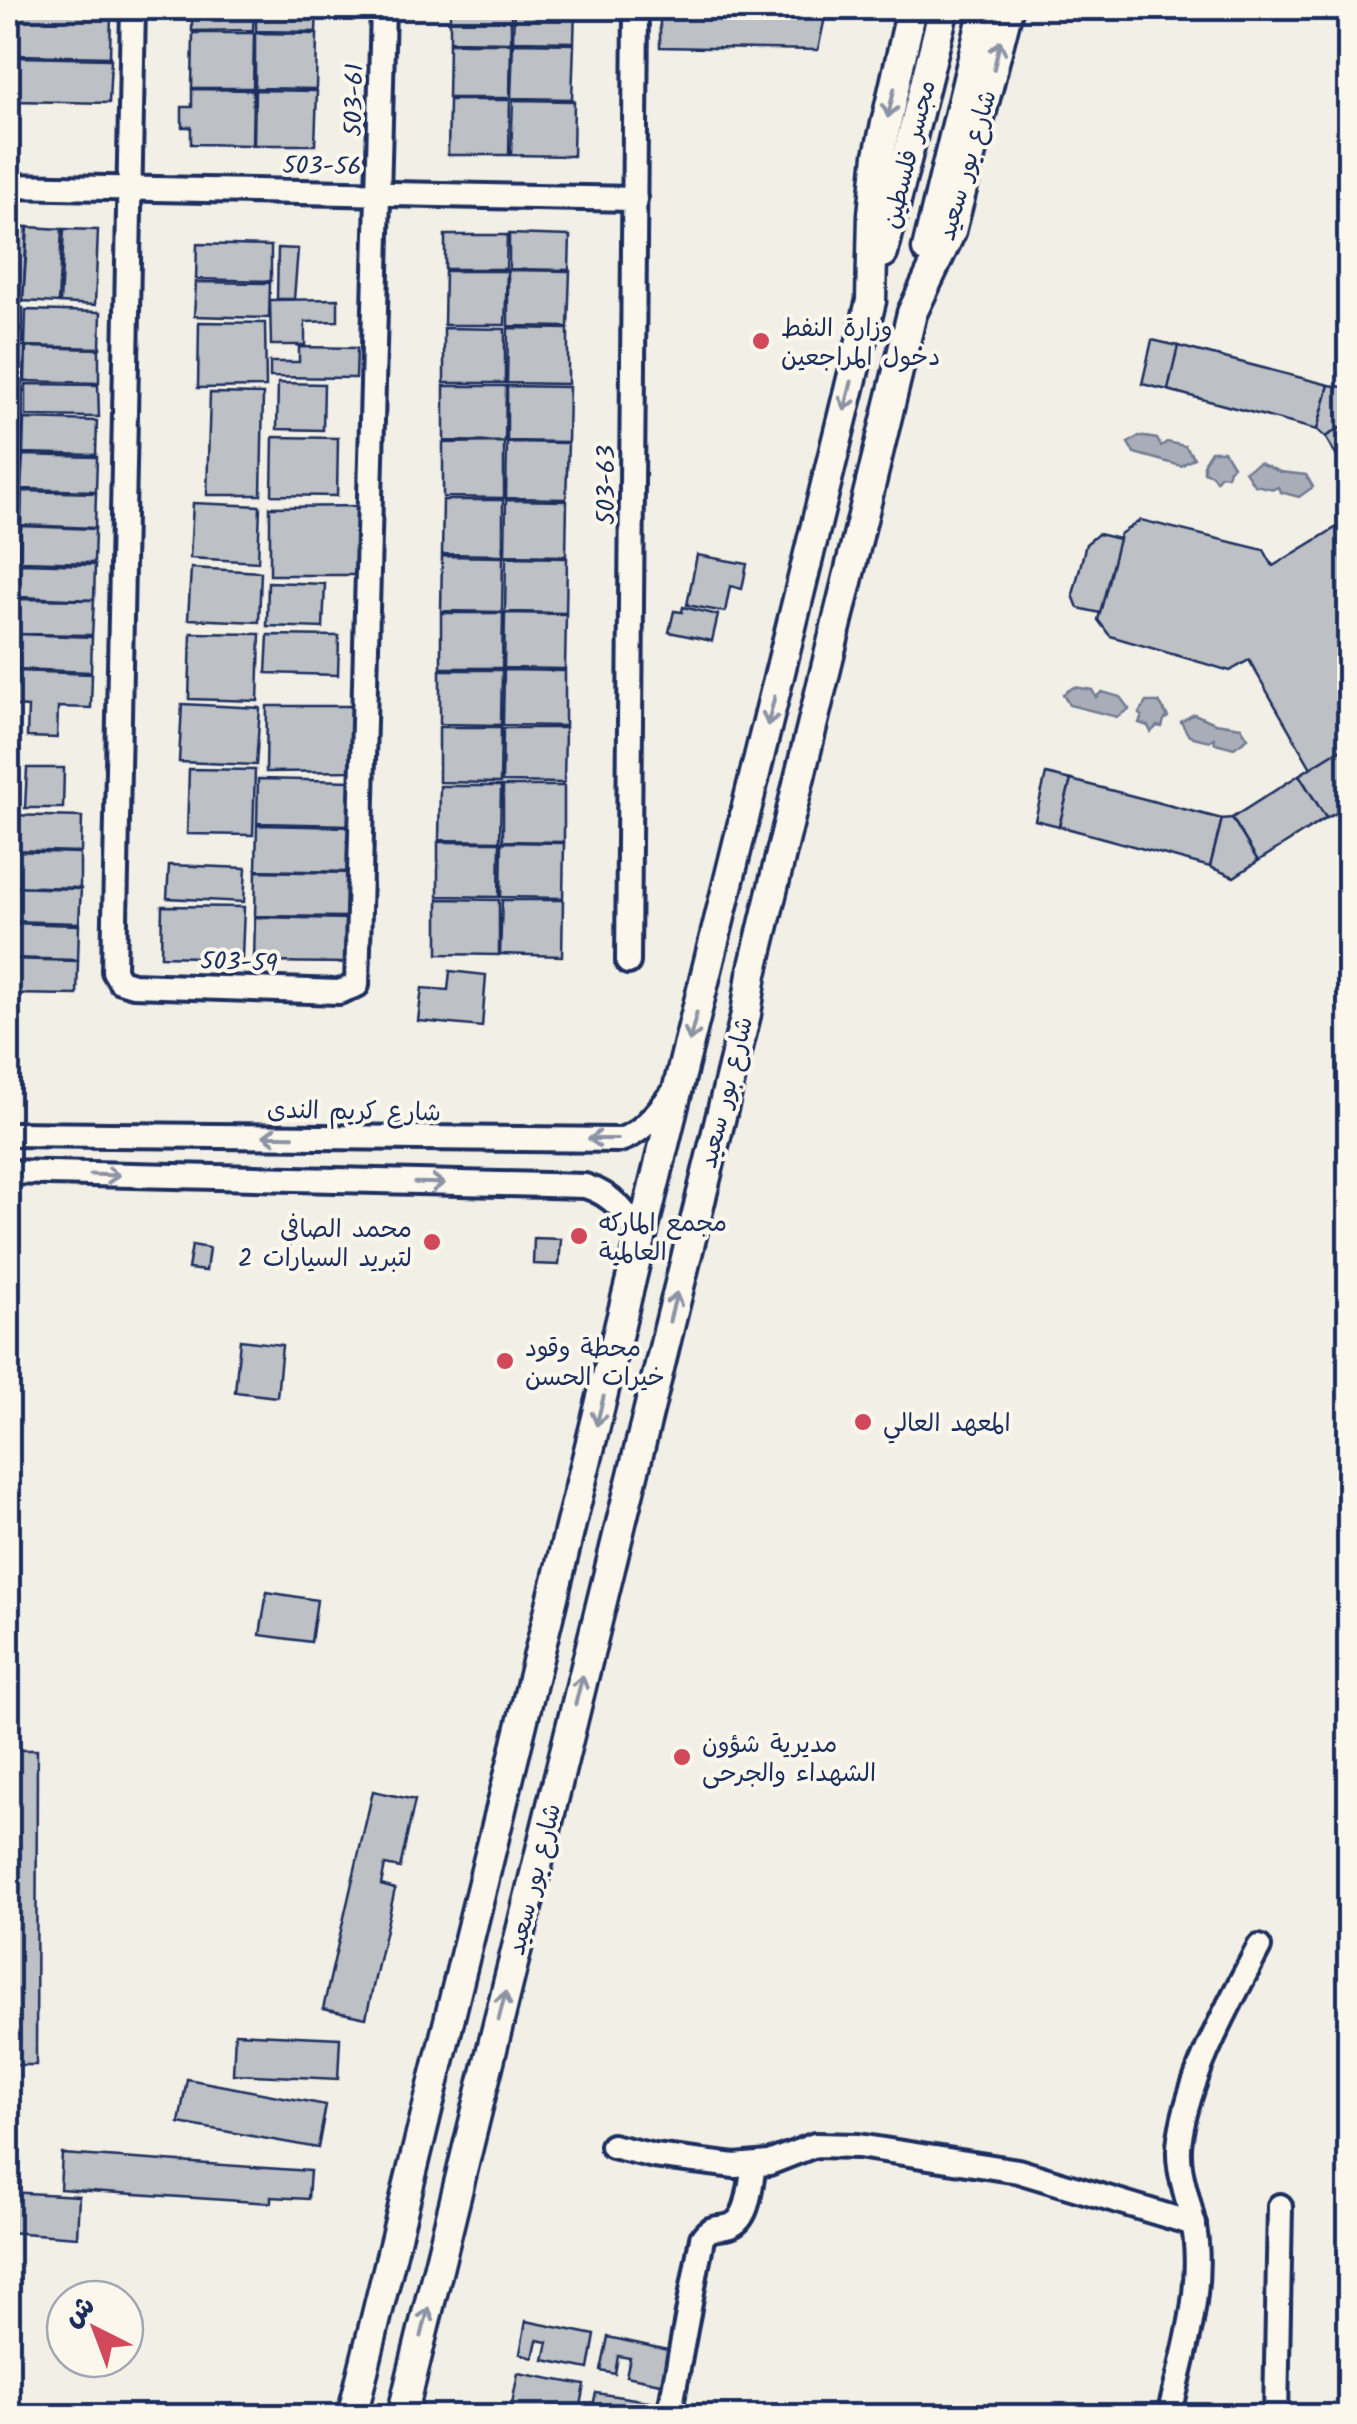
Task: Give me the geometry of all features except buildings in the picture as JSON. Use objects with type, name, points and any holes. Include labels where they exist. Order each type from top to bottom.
[{"type":"main road","name":"شارع بور سعيد","points":[[352,2416],[871,301],[879,155],[912,8]]},
{"type":"main road","name":"مجسر فلسطين","points":[[871,301],[944,8]]},
{"type":"main road","points":[[912,313],[984,8]]},
{"type":"main road","name":"شارع بور سعيد","points":[[402,2416],[746,1014],[752,974],[912,313],[951,231],[1008,8]]},
{"type":"street","points":[[131,188],[134,8]]},
{"type":"street","name":"503-61","points":[[378,194],[383,8]]},
{"type":"street","name":"503-63","points":[[628,962],[636,8]]},
{"type":"street","name":"503-56","points":[[8,186],[635,200]]},
{"type":"street","name":"503-59","points":[[131,188],[114,971],[120,981],[133,985],[339,992],[357,985],[378,194]]},
{"type":"street","name":"شارع كريم الندى","points":[[8,1134],[620,1140],[644,1127],[678,1086]]},
{"type":"street","points":[[8,1172],[584,1186],[616,1202],[643,1239]]},
{"type":"street","points":[[1168,2416],[1184,2352],[1197,2264],[1194,2224],[1180,2166],[1180,2135],[1209,2046],[1259,1947]]},
{"type":"street","points":[[612,2146],[654,2156],[754,2166],[815,2145],[858,2146],[1018,2171],[1194,2224]]},
{"type":"street","points":[[669,2416],[702,2238],[712,2228],[731,2226],[742,2216],[754,2166]]},
{"type":"street","points":[[1276,2416],[1280,2206]]},
{"type":"shaded area","points":[[1139,436],[1157,439],[1161,446],[1167,442],[1185,446],[1194,458],[1181,466],[1134,453],[1128,443]]},
{"type":"shaded area","points":[[1211,451],[1224,451],[1233,466],[1227,476],[1221,475],[1216,481],[1204,472],[1204,462]]},
{"type":"shaded area","points":[[1259,463],[1280,472],[1306,475],[1313,487],[1299,497],[1280,492],[1278,487],[1254,485],[1245,471]]},
{"type":"shaded area","points":[[1074,687],[1092,690],[1096,697],[1102,692],[1120,697],[1129,709],[1117,717],[1069,705],[1063,694]]},
{"type":"shaded area","points":[[1146,702],[1159,702],[1168,717],[1162,727],[1151,732],[1139,723],[1139,713]]},
{"type":"shaded area","points":[[1194,714],[1215,723],[1241,727],[1248,738],[1234,748],[1215,743],[1214,738],[1209,741],[1189,736],[1181,722]]},
{"type":"place","name":"وزارة النفط دخول المراجعين","points":[[761,341]]},
{"type":"place","name":"مجمع الماركه العالمية","points":[[579,1236]]},
{"type":"place","name":"محمد الصافي لتبريد السيارات 2","points":[[432,1242]]},
{"type":"place","name":"محطة وقود خيرات الحسن","points":[[505,1361]]},
{"type":"place","name":"المعهد العالي","points":[[863,1422]]},
{"type":"place","name":"مديرية شؤون الشهداء والجرحى","points":[[682,1757]]}]
